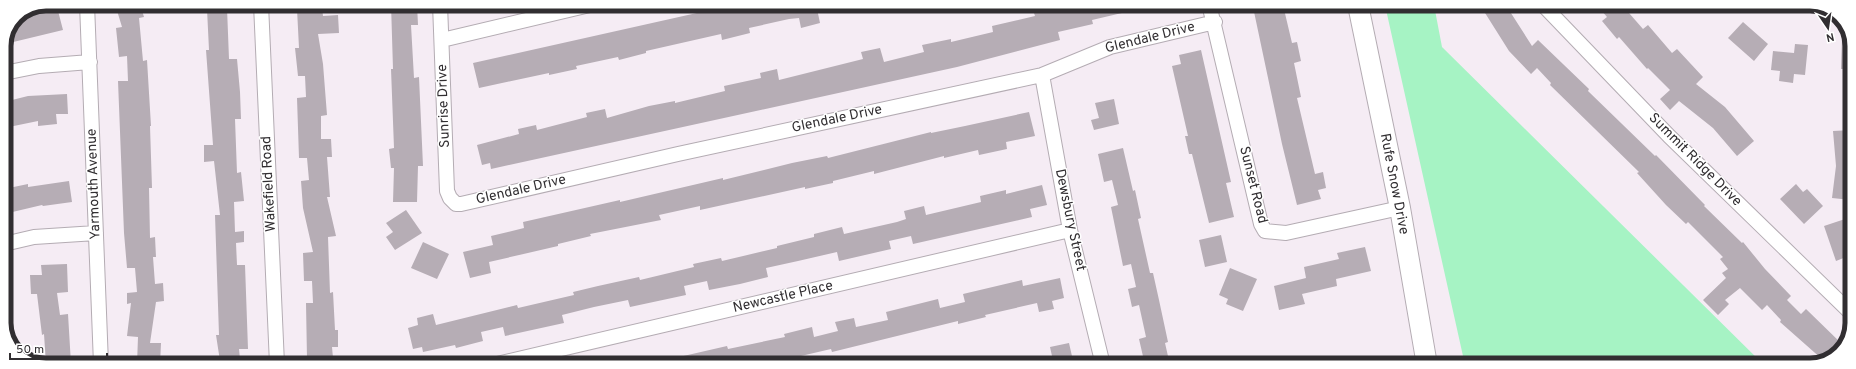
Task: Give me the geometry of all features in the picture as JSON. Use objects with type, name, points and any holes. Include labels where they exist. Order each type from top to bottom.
[{"type":"main road","name":"Rufe Snow Drive","points":[[1359,11],[1400,208],[1426,358]]},
{"type":"street","name":"Yarmouth Avenue","points":[[87,11],[101,358]]},
{"type":"street","name":"Wakefield Road","points":[[260,11],[277,358]]},
{"type":"street","name":"Sunrise Drive","points":[[440,11],[447,191],[450,198],[456,204]]},
{"type":"street","points":[[442,40],[564,11]]},
{"type":"street","name":"Sunset Road","points":[[1211,11],[1261,224],[1265,231],[1286,234],[1400,208]]},
{"type":"street","name":"Summit Ridge Drive","points":[[1549,11],[1669,136],[1845,307]]},
{"type":"street","name":"Glendale Drive","points":[[456,204],[1042,75],[1110,46],[1215,22]]},
{"type":"street","points":[[11,72],[39,66],[90,62]]},
{"type":"street","name":"Dewsbury Street","points":[[1042,75],[1070,230],[1101,358]]},
{"type":"street","name":"Newcastle Place","points":[[523,358],[1070,230]]},
{"type":"street","points":[[11,242],[34,237],[96,233]]},
{"type":"green space","points":[[1386,11],[1435,11],[1442,47],[1757,358],[1463,358]]},
{"type":"building","points":[[58,11],[63,30],[12,42],[14,32],[21,21],[32,14],[39,12]]},
{"type":"building","points":[[117,11],[142,11],[144,17],[139,18],[143,61],[147,60],[151,126],[152,188],[149,188],[150,238],[155,237],[156,257],[153,257],[155,284],[163,283],[164,301],[156,302],[150,343],[161,343],[160,358],[137,358],[138,337],[127,336],[131,303],[127,304],[127,293],[137,292],[135,268],[127,268],[124,233],[118,81],[128,81],[127,56],[119,57],[116,28],[122,27]]},
{"type":"building","points":[[207,11],[227,11],[229,59],[237,59],[241,119],[235,119],[237,173],[241,172],[244,201],[234,202],[235,232],[244,231],[244,242],[236,243],[237,265],[245,265],[248,349],[239,349],[240,358],[220,358],[216,335],[219,335],[215,215],[220,215],[214,161],[204,162],[204,145],[213,145],[206,50],[209,50]]},
{"type":"building","points":[[297,11],[322,11],[323,16],[338,15],[339,33],[318,34],[323,64],[327,115],[321,116],[321,139],[331,139],[332,157],[327,157],[330,197],[327,197],[336,236],[328,237],[330,293],[333,292],[335,330],[338,330],[338,347],[332,347],[333,358],[307,358],[306,303],[313,303],[312,281],[304,281],[303,253],[313,252],[303,208],[301,181],[309,180],[307,158],[299,158],[297,98],[306,97],[305,76],[298,76],[295,48],[299,48]]},
{"type":"building","points":[[391,11],[417,11],[418,25],[411,25],[414,78],[419,77],[423,166],[418,166],[417,202],[393,202],[394,168],[391,168],[389,149],[394,148],[391,69],[393,69]]},
{"type":"building","points":[[706,11],[817,11],[820,23],[801,28],[799,18],[789,19],[749,28],[750,33],[722,40],[721,34],[646,51],[646,53],[619,60],[618,57],[576,66],[577,69],[549,75],[549,73],[479,88],[473,63]]},
{"type":"building","points":[[1042,11],[1130,11],[1092,20],[1093,24],[1058,32],[1060,40],[957,67],[491,169],[490,163],[482,165],[477,145],[519,134],[518,129],[536,125],[537,130],[587,117],[586,113],[605,109],[607,118],[649,106],[675,101],[675,103],[725,91],[724,86],[761,78],[760,73],[777,69],[779,80],[863,59],[861,52],[880,48],[884,62],[924,52],[922,45],[951,39],[951,42],[993,32],[992,26],[1035,16],[1034,13]]},
{"type":"building","points":[[1254,11],[1284,11],[1292,43],[1297,42],[1301,61],[1294,63],[1301,97],[1297,98],[1315,174],[1323,172],[1326,188],[1318,190],[1321,199],[1297,205],[1282,144]]},
{"type":"building","points":[[1484,11],[1503,11],[1504,13],[1510,11],[1532,46],[1538,40],[1589,89],[1588,91],[1655,156],[1656,155],[1705,205],[1704,206],[1742,243],[1743,242],[1765,269],[1791,296],[1787,300],[1801,314],[1806,309],[1840,342],[1836,346],[1831,351],[1819,356],[1780,322],[1781,320],[1767,305],[1762,310],[1740,288],[1725,300],[1729,304],[1718,315],[1703,300],[1726,278],[1722,273],[1728,269],[1720,259],[1723,257],[1688,222],[1686,224],[1666,205],[1637,173],[1639,172],[1550,85],[1551,83],[1537,68],[1531,74],[1509,51]]},
{"type":"building","points":[[1602,11],[1627,11],[1643,29],[1648,25],[1672,53],[1677,49],[1703,77],[1696,84],[1725,107],[1754,141],[1737,156],[1713,128],[1679,101],[1670,110],[1660,99],[1670,90],[1648,68],[1647,69],[1619,37],[1617,39],[1602,21],[1607,17]]},
{"type":"building","points":[[1743,22],[1768,44],[1754,61],[1728,38]]},
{"type":"building","points":[[1842,38],[1844,38],[1845,69],[1841,69]]},
{"type":"building","points":[[1795,44],[1808,45],[1805,75],[1794,74],[1793,83],[1779,81],[1780,71],[1771,70],[1773,51],[1794,53]]},
{"type":"building","points":[[1201,50],[1231,182],[1226,183],[1234,217],[1209,223],[1192,154],[1189,154],[1185,136],[1188,136],[1172,66],[1181,64],[1179,55]]},
{"type":"building","points":[[67,94],[68,114],[56,114],[57,124],[38,126],[38,121],[11,127],[11,100],[28,96]]},
{"type":"building","points":[[1114,99],[1119,124],[1094,130],[1091,120],[1099,118],[1095,103]]},
{"type":"building","points":[[1029,112],[1035,136],[1006,142],[1007,149],[979,155],[978,150],[944,158],[944,156],[874,174],[874,171],[833,181],[833,183],[805,189],[805,187],[700,210],[700,206],[659,215],[661,220],[590,234],[591,236],[558,244],[558,246],[489,262],[491,273],[470,278],[463,252],[493,245],[491,236],[524,228],[523,222],[620,200],[620,202],[723,178],[723,180],[792,163],[827,156],[828,158],[931,132]]},
{"type":"building","points":[[1845,130],[1845,199],[1832,198],[1836,166],[1833,131]]},
{"type":"building","points":[[1123,148],[1133,191],[1135,190],[1141,218],[1138,219],[1150,273],[1153,273],[1159,300],[1168,342],[1165,343],[1168,358],[1143,358],[1139,339],[1146,337],[1139,305],[1132,307],[1128,289],[1136,287],[1131,264],[1123,266],[1111,207],[1118,205],[1112,180],[1104,182],[1098,154]]},
{"type":"building","points":[[69,181],[72,202],[42,205],[11,212],[11,188],[28,184],[28,187]]},
{"type":"building","points":[[1796,184],[1803,192],[1807,189],[1823,206],[1804,224],[1780,199]]},
{"type":"building","points":[[1042,185],[1047,205],[1030,209],[1032,217],[913,244],[911,236],[889,241],[891,249],[839,261],[837,252],[766,268],[768,277],[740,284],[709,290],[707,281],[684,286],[686,295],[630,307],[628,300],[594,307],[562,315],[564,323],[505,336],[503,327],[481,332],[483,341],[456,348],[455,345],[423,352],[422,347],[413,349],[408,328],[418,325],[417,318],[433,314],[436,325],[517,305],[518,308],[574,295],[573,292],[598,286],[639,277],[640,280],[694,267],[693,264],[721,258],[722,261],[777,248],[777,246],[814,237],[814,234],[842,227],[844,234],[897,222],[906,219],[904,211],[924,206],[926,215],[981,202],[980,196],[1006,190],[1006,194]]},
{"type":"building","points":[[406,210],[422,233],[395,250],[386,237],[393,232],[386,223]]},
{"type":"building","points":[[1845,219],[1845,257],[1836,261],[1824,226]]},
{"type":"building","points":[[1221,235],[1227,262],[1205,267],[1199,240]]},
{"type":"building","points":[[423,242],[449,254],[437,279],[411,268]]},
{"type":"building","points":[[1365,247],[1371,271],[1336,279],[1337,286],[1302,294],[1305,304],[1279,310],[1274,286],[1306,278],[1304,267],[1339,259],[1337,253]]},
{"type":"building","points":[[67,264],[68,292],[57,293],[60,315],[68,314],[71,358],[46,358],[44,334],[42,335],[37,294],[31,294],[30,275],[42,275],[41,265]]},
{"type":"building","points":[[1230,268],[1257,279],[1243,311],[1226,304],[1228,299],[1219,295]]},
{"type":"building","points":[[1060,278],[1064,298],[1052,301],[1054,309],[1039,312],[1037,303],[985,315],[986,317],[958,324],[958,321],[832,352],[831,349],[792,358],[675,358],[727,346],[728,349],[785,337],[784,334],[812,327],[814,337],[838,331],[835,322],[854,318],[856,327],[888,320],[886,312],[938,299],[940,308],[965,302],[963,294],[1022,280],[1023,286]]},
{"type":"building","points":[[1069,343],[1072,358],[1052,358],[1050,347]]}]
